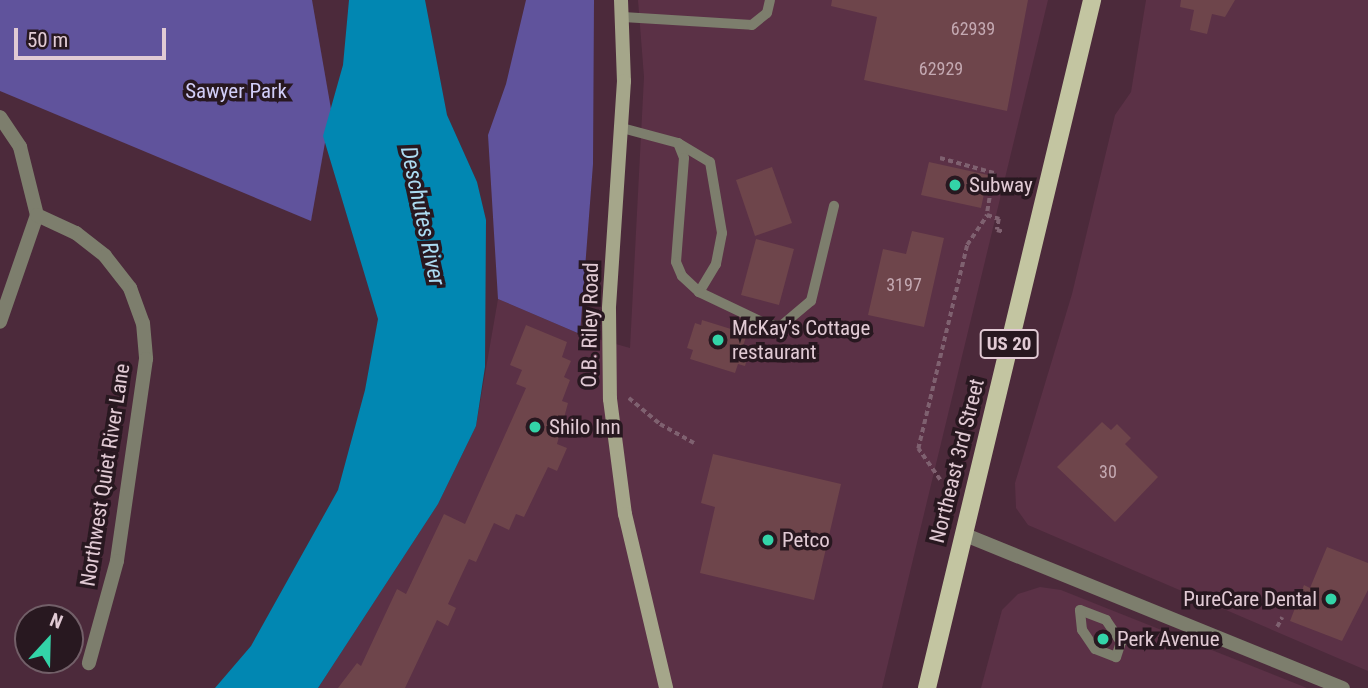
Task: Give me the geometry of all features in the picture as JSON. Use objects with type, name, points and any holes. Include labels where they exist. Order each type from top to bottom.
[{"type":"main road","name":"Northeast 3rd Street","points":[[928,688],[1092,0]]},
{"type":"street","name":"O.B. Riley Road","points":[[621,0],[622,128],[609,309],[610,399],[625,514],[666,688]]},
{"type":"street","points":[[0,117],[20,147],[37,215],[0,322]]},
{"type":"street","name":"Northwest Quiet River Lane","points":[[37,215],[76,233],[105,256],[130,288],[143,323],[146,359],[117,561],[89,663]]},
{"type":"street","points":[[963,534],[1343,688]]},
{"type":"lane","points":[[623,17],[752,25],[767,13],[771,0]]},
{"type":"lane","points":[[622,128],[678,143],[710,162],[718,194],[722,233],[716,264],[699,292]]},
{"type":"lane","points":[[678,143],[684,158],[676,262],[682,276],[699,292],[766,324],[781,326],[811,301],[834,206]]},
{"type":"lane","points":[[1080,610],[1106,620],[1121,642],[1116,657],[1095,649],[1082,630],[1080,610]]},
{"type":"path","points":[[940,158],[995,173],[987,215],[967,245],[918,449],[940,480]]},
{"type":"path","points":[[987,215],[999,219],[997,230],[1004,232]]},
{"type":"path","points":[[629,398],[660,424],[694,443]]},
{"type":"path","points":[[1277,627],[1282,617]]},
{"type":"shaded area","points":[[638,0],[1048,0],[882,688],[318,688],[438,504],[476,426],[498,299],[580,334],[630,348],[644,77]]},
{"type":"shaded area","points":[[1146,0],[1368,0],[1368,671],[1028,525],[1016,508],[1015,483],[1072,294],[1115,115],[1131,92]]},
{"type":"shaded area","points":[[1040,587],[1061,590],[1307,688],[981,688],[1002,610],[1018,594]]},
{"type":"green space","name":"Sawyer Park","points":[[0,0],[312,0],[331,109],[311,221],[0,91]]},
{"type":"green space","points":[[526,0],[594,0],[593,164],[580,334],[498,299],[488,135],[506,84]]},
{"type":"water","name":"Deschutes River","points":[[349,0],[425,0],[447,115],[477,182],[486,220],[485,367],[476,426],[438,504],[318,688],[215,688],[251,646],[338,490],[365,390],[378,319],[323,136],[343,65]]},
{"type":"building","points":[[832,0],[1028,0],[1007,111],[864,80],[877,17],[831,6]]},
{"type":"building","points":[[1181,0],[1235,0],[1225,17],[1212,14],[1207,34],[1190,30],[1194,10],[1180,7]]},
{"type":"building","name":"Subway","points":[[929,162],[988,175],[981,208],[921,195]]},
{"type":"building","points":[[772,167],[792,223],[755,236],[736,180]]},
{"type":"building","points":[[912,231],[944,238],[924,327],[868,315],[883,249],[906,254]]},
{"type":"building","points":[[756,239],[794,249],[779,305],[741,295]]},
{"type":"building","name":"McKay’s Cottage restaurant","points":[[702,320],[747,334],[743,346],[750,349],[745,366],[738,364],[735,373],[690,359],[693,350],[687,348],[695,323],[701,325]]},
{"type":"building","points":[[526,325],[567,342],[562,357],[571,361],[564,377],[570,380],[562,401],[568,403],[557,444],[567,448],[557,471],[548,467],[524,517],[516,514],[509,530],[494,523],[476,562],[469,559],[448,604],[456,608],[448,626],[437,620],[405,688],[338,688],[357,663],[361,666],[397,589],[406,594],[444,514],[465,524],[526,388],[516,384],[522,370],[510,365]]},
{"type":"building","points":[[1102,422],[1111,430],[1117,424],[1131,438],[1125,444],[1158,477],[1115,522],[1057,467]]},
{"type":"building","name":"Petco","points":[[713,454],[841,484],[814,600],[700,573],[715,507],[701,503]]},
{"type":"building","name":"PureCare Dental","points":[[1327,547],[1368,563],[1368,590],[1342,641],[1290,621],[1304,585],[1310,588]]},
{"type":"place","name":"Subway","points":[[955,185]]},
{"type":"place","name":"McKay’s Cottage restaurant","points":[[718,340]]},
{"type":"place","name":"Shilo Inn","points":[[535,427]]},
{"type":"place","name":"Petco","points":[[768,540]]},
{"type":"place","name":"PureCare Dental","points":[[1331,599]]},
{"type":"place","name":"Perk Avenue","points":[[1103,639]]}]
